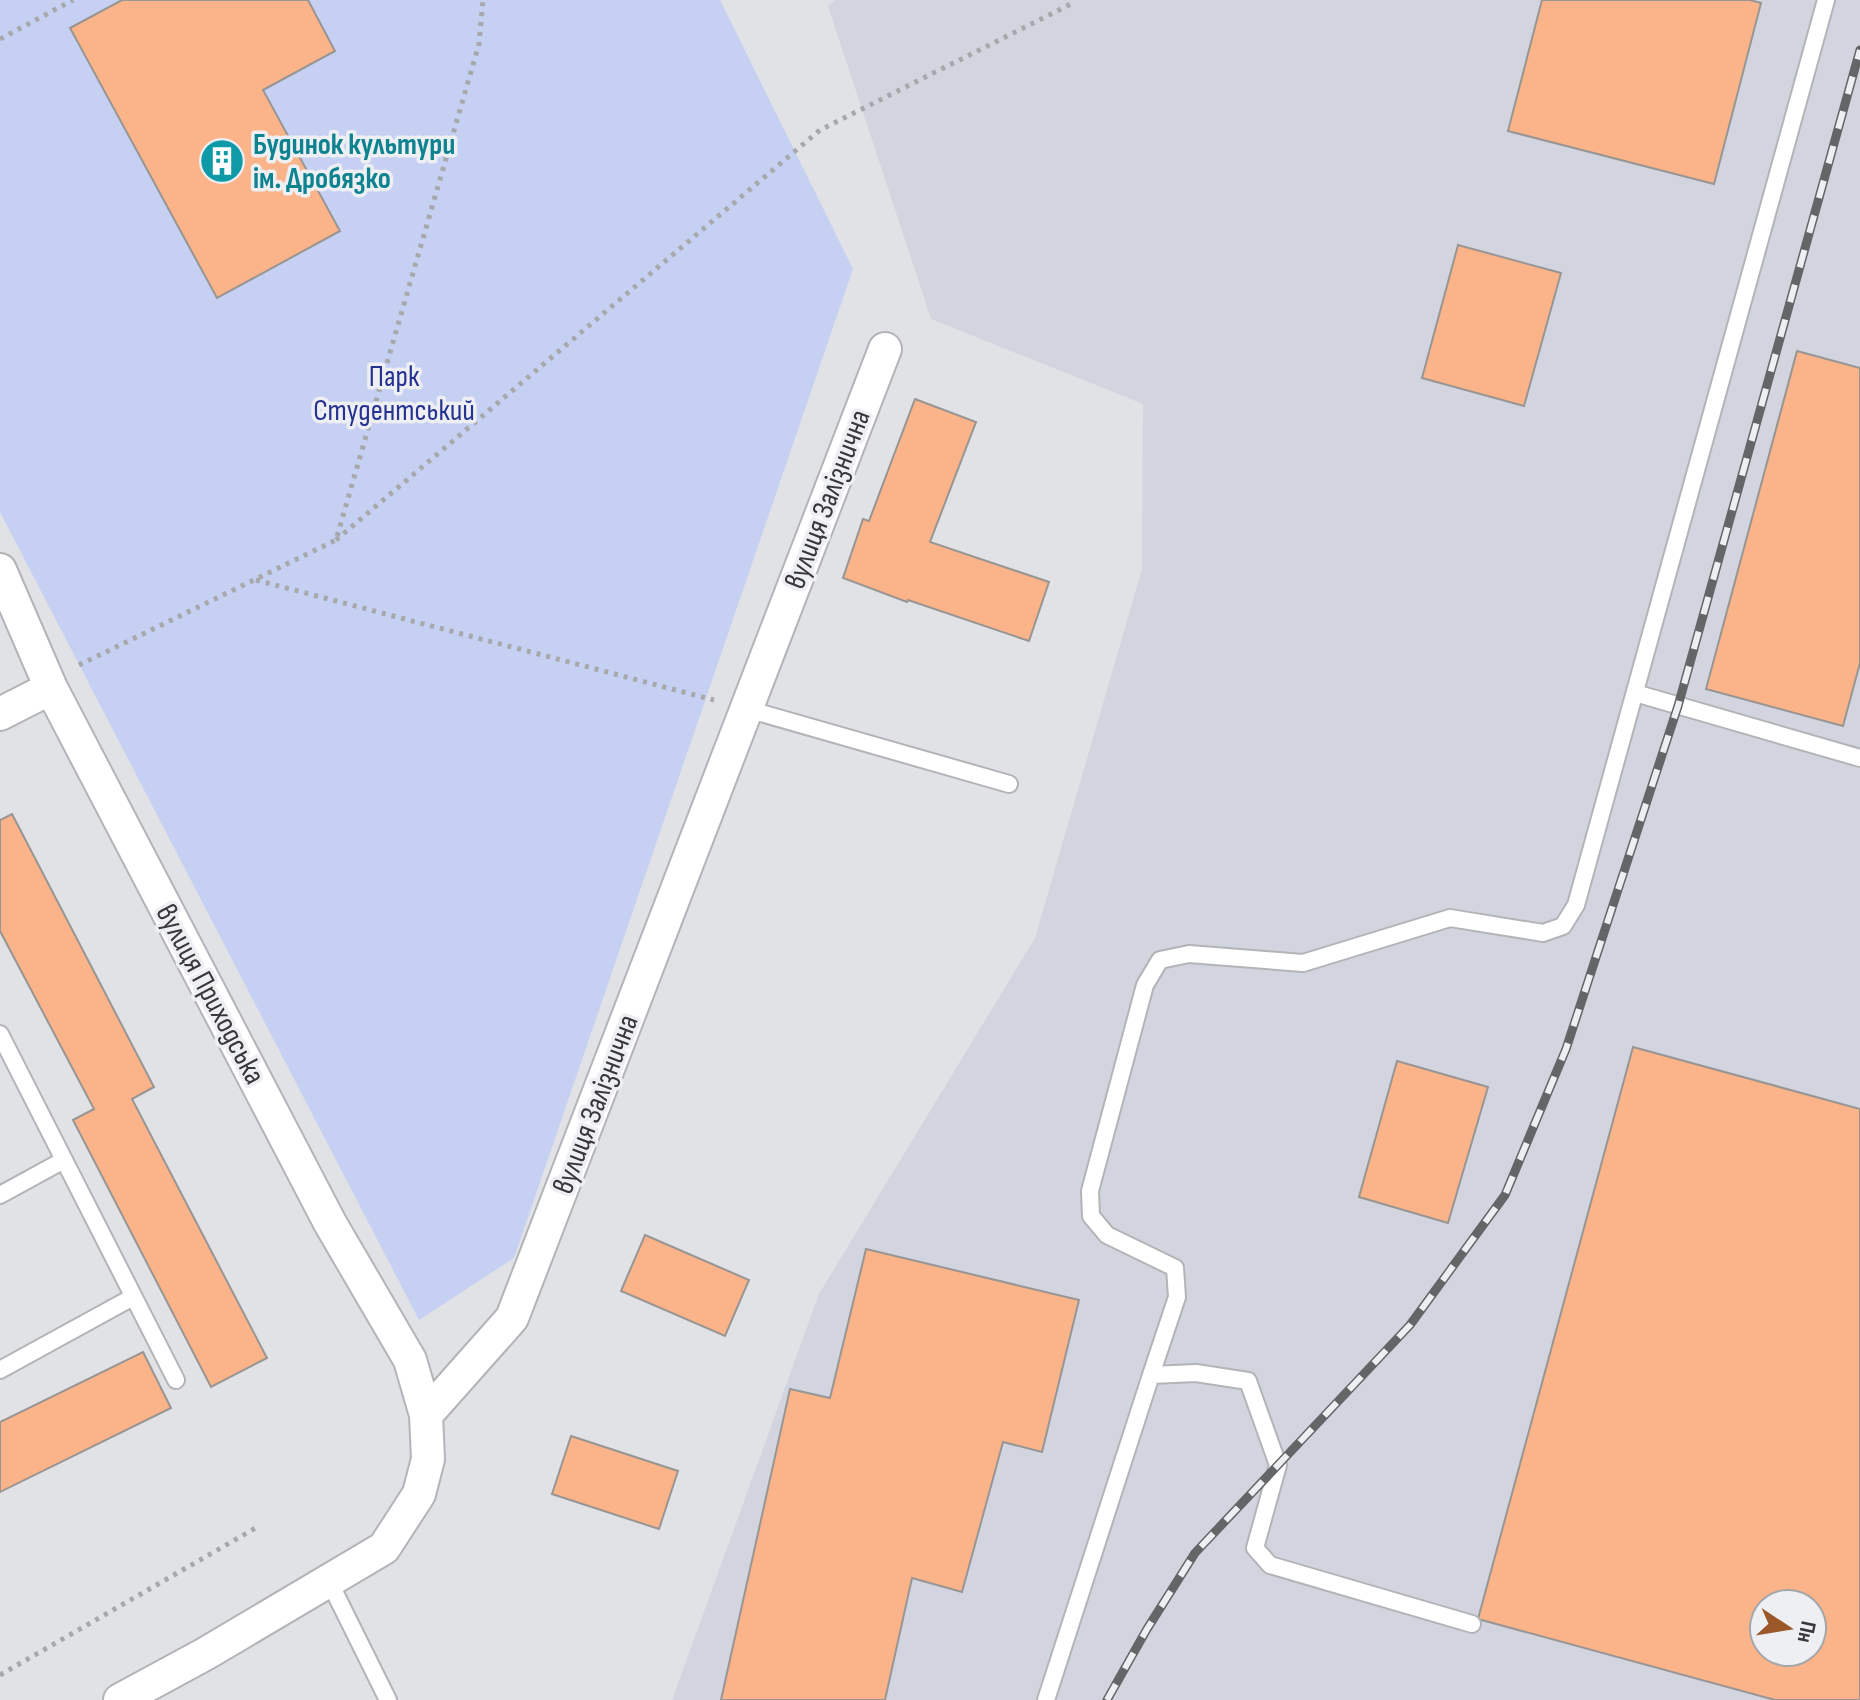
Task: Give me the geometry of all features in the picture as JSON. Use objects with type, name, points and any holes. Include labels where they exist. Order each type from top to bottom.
[{"type":"street","name":"вулиця Залізнична","points":[[426,1415],[512,1318],[885,349]]},
{"type":"street","name":"вулиця Приходська","points":[[0,570],[51,688],[323,1209],[410,1360],[426,1415]]},
{"type":"street","points":[[0,714],[51,688]]},
{"type":"street","points":[[120,1700],[384,1548],[419,1494],[428,1459],[426,1415]]},
{"type":"lane","points":[[1046,1700],[1177,1297],[1175,1268],[1107,1235],[1091,1216],[1090,1191],[1145,985],[1160,960],[1189,954],[1303,963],[1450,918],[1543,933],[1563,926],[1576,905],[1826,0]]},
{"type":"lane","points":[[1635,693],[1860,758]]},
{"type":"lane","points":[[747,709],[1009,784]]},
{"type":"lane","points":[[0,1034],[176,1380]]},
{"type":"lane","points":[[0,1195],[64,1160]]},
{"type":"lane","points":[[0,1370],[133,1297]]},
{"type":"lane","points":[[1151,1375],[1196,1373],[1248,1381],[1278,1465],[1255,1548],[1270,1565],[1472,1624]]},
{"type":"lane","points":[[329,1581],[388,1700]]},
{"type":"path","points":[[0,39],[73,0]]},
{"type":"path","points":[[336,540],[479,44],[483,0]]},
{"type":"path","points":[[79,665],[336,540],[820,130],[1073,3]]},
{"type":"path","points":[[255,579],[747,709]]},
{"type":"path","points":[[0,1675],[259,1526]]},
{"type":"shaded area","points":[[835,0],[1860,0],[1860,1700],[672,1700],[819,1294],[1035,938],[1142,569],[1143,404],[931,319],[828,6]]},
{"type":"green space","name":"Парк Студентський","points":[[0,0],[720,0],[853,269],[514,1258],[419,1320],[0,512]]},
{"type":"building","name":"Будинок культури ім. Дробязко","points":[[122,0],[308,0],[335,51],[263,90],[340,231],[217,298],[70,28]]},
{"type":"building","points":[[1542,0],[1750,0],[1761,3],[1714,184],[1508,131]]},
{"type":"building","points":[[1458,245],[1561,273],[1524,406],[1422,378]]},
{"type":"building","points":[[1797,351],[1860,368],[1860,663],[1843,726],[1706,689]]},
{"type":"building","points":[[915,399],[976,422],[930,542],[1049,582],[1029,641],[843,578],[863,519],[869,521]]},
{"type":"building","points":[[12,814],[154,1087],[132,1099],[267,1358],[211,1387],[73,1120],[94,1109],[0,931],[0,820]]},
{"type":"building","points":[[1633,1047],[1860,1109],[1860,1700],[1775,1700],[1478,1619]]},
{"type":"building","points":[[1397,1061],[1488,1087],[1448,1223],[1359,1197]]},
{"type":"building","points":[[645,1235],[749,1280],[725,1336],[621,1291]]},
{"type":"building","points":[[866,1249],[1079,1300],[1042,1452],[1003,1442],[962,1592],[912,1578],[885,1700],[721,1700],[790,1389],[830,1398]]},
{"type":"building","points":[[143,1352],[171,1408],[0,1492],[0,1422]]},
{"type":"building","points":[[571,1436],[678,1471],[659,1529],[552,1494]]},
{"type":"railway","points":[[1107,1700],[1195,1553],[1410,1325],[1505,1195],[1566,1049],[1678,706],[1860,50]]},
{"type":"place","name":"Будинок культури ім. Дробязко","points":[[222,161]]}]
